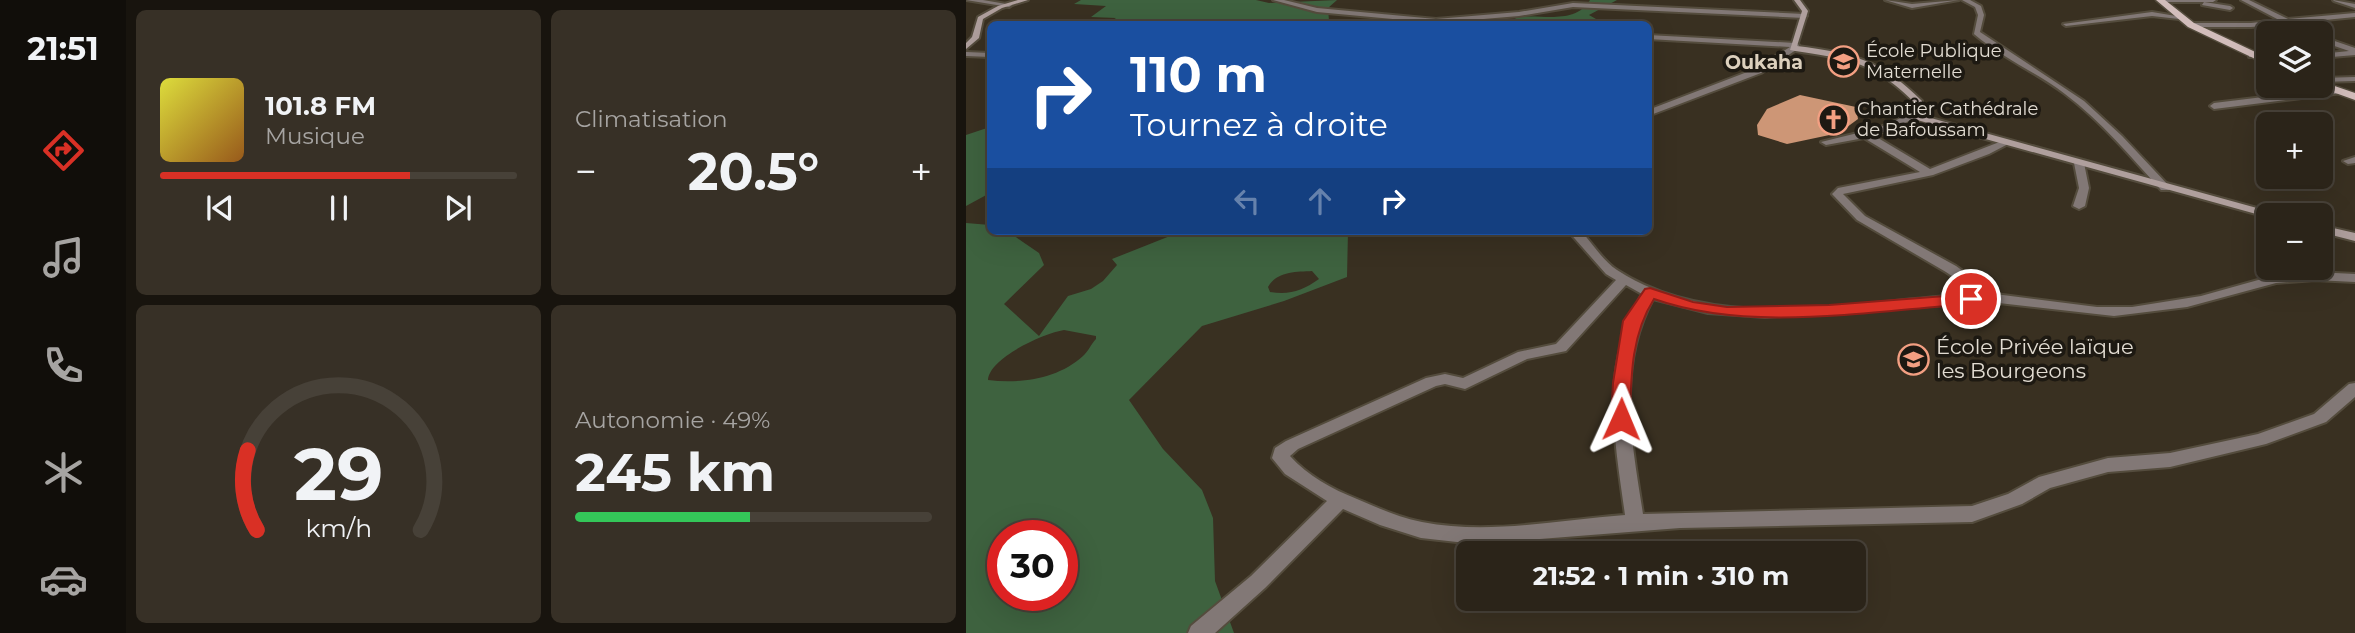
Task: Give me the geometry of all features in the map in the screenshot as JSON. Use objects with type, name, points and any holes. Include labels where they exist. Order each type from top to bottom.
[{"type":"main road","points":[[2164,0],[2179,17],[2256,54]]},
{"type":"main road","points":[[2164,0],[2194,25]]},
{"type":"main road","points":[[2333,87],[2355,95]]},
{"type":"main road","points":[[2333,88],[2355,95]]},
{"type":"street","points":[[967,0],[1005,4]]},
{"type":"street","points":[[966,8],[1025,0]]},
{"type":"street","points":[[1276,0],[1317,10],[1436,21],[1519,15],[1573,5],[1688,4],[1804,16]]},
{"type":"street","points":[[1652,111],[1759,71],[1794,46],[1804,16],[1802,5],[1797,0]]},
{"type":"street","points":[[1888,0],[1912,6],[1956,0]]},
{"type":"street","points":[[1965,0],[1978,6],[1981,15],[1976,33],[1995,50],[2069,92],[2127,146],[2165,188]]},
{"type":"street","points":[[2164,0],[2230,8]]},
{"type":"street","points":[[2192,2],[2213,0]]},
{"type":"street","points":[[2244,0],[2285,21]]},
{"type":"street","points":[[2336,0],[2355,6]]},
{"type":"street","points":[[966,47],[975,38],[980,18],[1005,4]]},
{"type":"street","points":[[2066,24],[2152,14],[2179,17]]},
{"type":"street","points":[[2296,21],[2355,15]]},
{"type":"street","points":[[2339,16],[2355,21]]},
{"type":"street","points":[[2194,25],[2256,23]]},
{"type":"street","points":[[1652,37],[1794,46],[1846,54],[1867,61],[1908,91],[1919,103],[1913,117],[1896,126],[1826,142]]},
{"type":"street","points":[[2333,43],[2355,50]]},
{"type":"street","points":[[2333,53],[2355,50]]},
{"type":"street","points":[[966,54],[987,55]]},
{"type":"street","points":[[2333,81],[2355,79]]},
{"type":"street","points":[[2214,106],[2339,91]]},
{"type":"street","points":[[1913,117],[2256,211]]},
{"type":"street","points":[[1866,135],[1930,173]]},
{"type":"street","points":[[1992,298],[1951,269],[1870,224],[1838,197],[1842,190],[1930,173],[2005,143]]},
{"type":"street","points":[[2080,163],[2084,188],[2080,206]]},
{"type":"street","points":[[2333,231],[2355,237]]},
{"type":"street","points":[[1577,235],[1594,260],[1622,280],[1690,307],[1727,312],[1829,310],[1992,298],[2116,313],[2176,305],[2241,290],[2273,279],[2355,278]]},
{"type":"street","points":[[1622,280],[1561,348],[1522,355],[1465,384],[1445,379],[1432,382],[1281,453],[1285,466],[1340,500],[1421,530],[1442,532],[1551,532],[1635,522],[1972,514],[2015,499],[2045,482],[2108,465],[2170,460],[2260,440],[2320,418],[2355,388]]},
{"type":"street","points":[[1635,522],[1621,419],[1622,383],[1632,321],[1650,292]]},
{"type":"street","points":[[1199,633],[1258,582],[1340,500]]},
{"type":"green space","points":[[1081,0],[1256,0],[1269,3],[1337,0],[1328,8],[1329,21],[1111,21],[1116,18],[1091,17],[1106,6],[1074,4]]},
{"type":"green space","points":[[1590,0],[1617,0],[1589,15],[1596,19],[1594,21],[1510,21],[1520,17],[1567,16],[1584,8]]},
{"type":"green space","points":[[987,128],[987,195],[966,206],[966,135]]},
{"type":"green space","points":[[966,223],[987,225],[987,235],[1013,235],[1039,253],[1044,265],[1004,304],[1039,336],[1068,296],[1091,289],[1103,281],[1117,265],[1112,259],[1170,235],[1348,235],[1347,277],[1284,301],[1202,326],[1129,400],[1163,449],[1202,490],[1213,518],[1215,581],[1234,633],[966,633]],"holes":[[[1312,271],[1319,279],[1307,287],[1284,293],[1270,292],[1268,287],[1282,275]],[[1064,330],[1096,336],[1085,354],[1073,364],[1050,375],[1026,380],[988,380],[997,363],[1031,341]]]},
{"type":"building","points":[[1800,95],[1856,107],[1858,119],[1839,133],[1787,144],[1758,135],[1757,125],[1767,109]]},
{"type":"place","name":"École Publique Maternelle","points":[[1843,61]]},
{"type":"place","name":"Chantier Cathédrale de Bafoussam","points":[[1834,119]]},
{"type":"place","name":"École Privée laïque les Bourgeons","points":[[1913,359]]},
{"type":"district","name":"Oukaha","points":[[1764,62]]},
{"type":"route","points":[[1621,419],[1622,383],[1632,321],[1650,292],[1690,307],[1727,312],[1829,310],[1971,299]]}]
